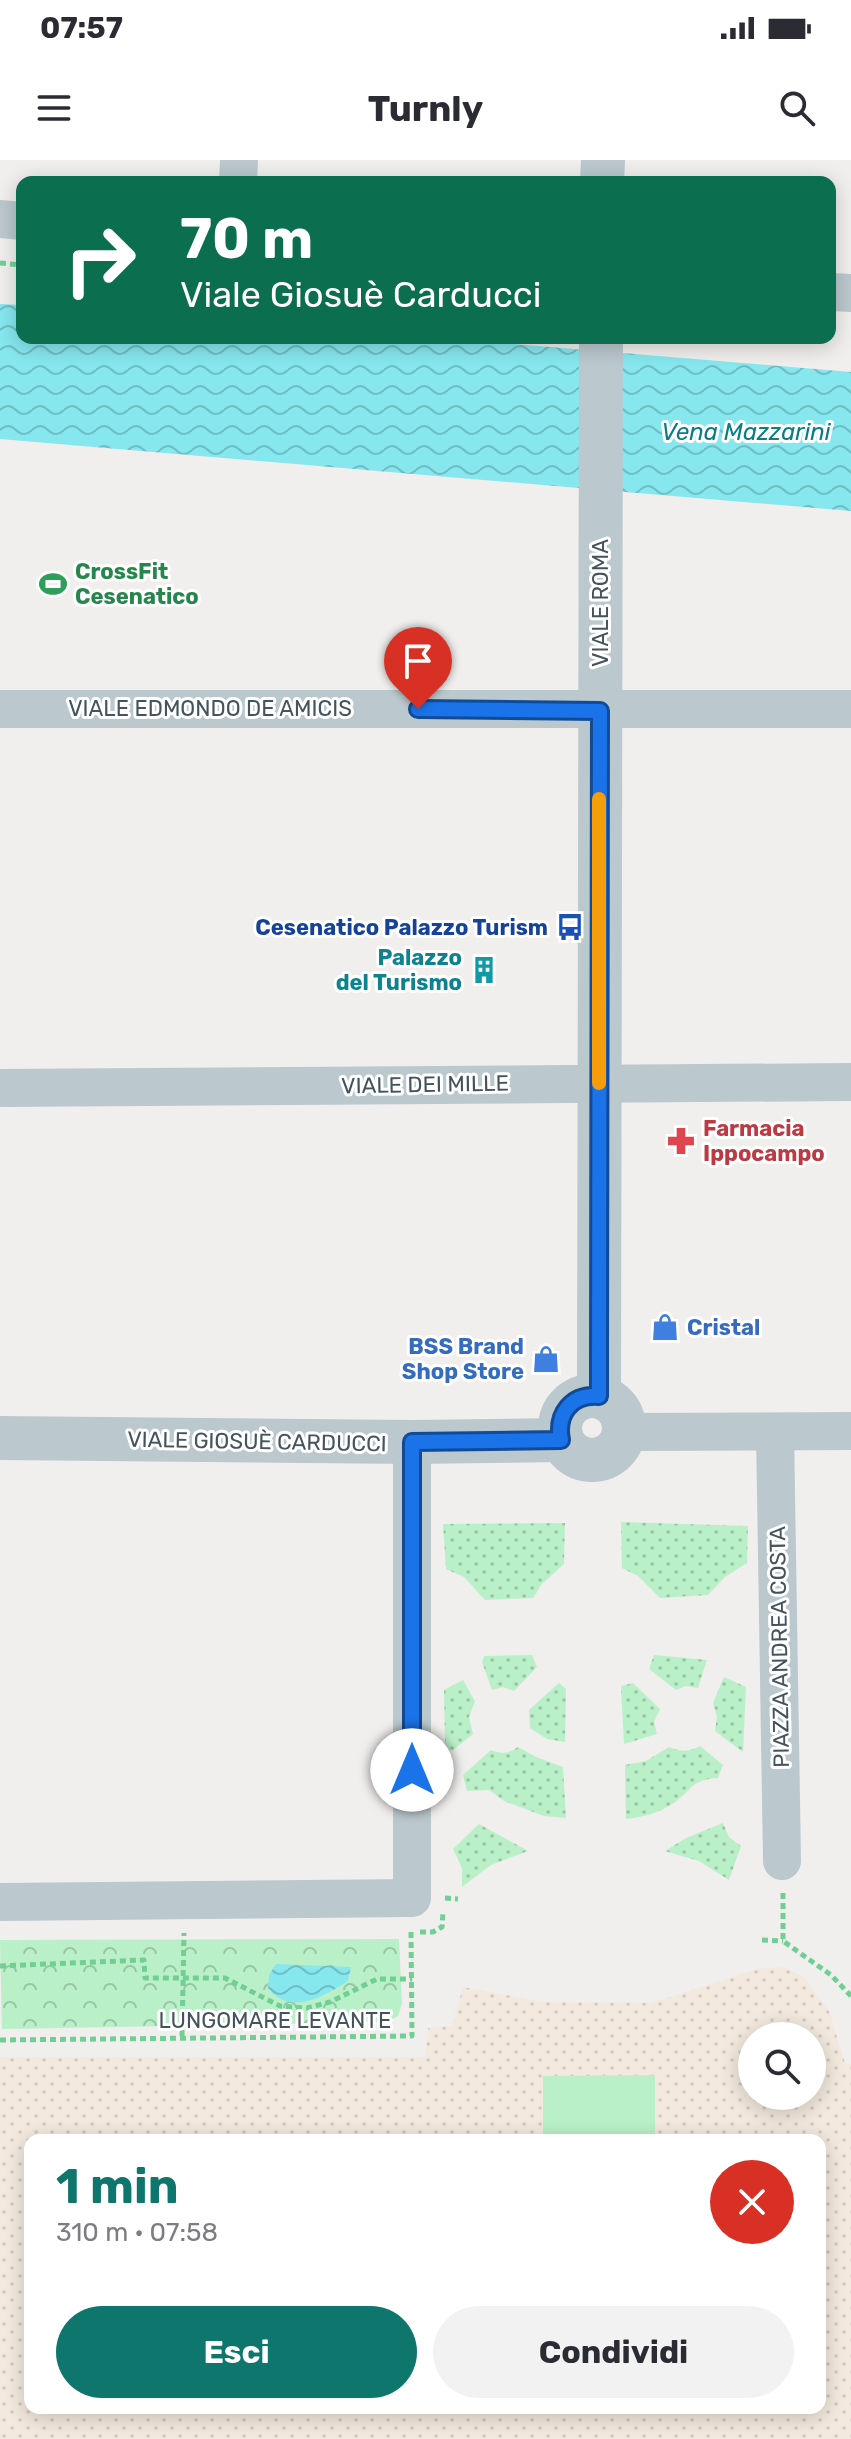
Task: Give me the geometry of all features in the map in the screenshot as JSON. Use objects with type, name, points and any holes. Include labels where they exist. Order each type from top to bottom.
[{"type":"street","name":"VIALE ROMA","points":[[599,1396],[601,344]]},
{"type":"street","name":"VIALE EDMONDO DE AMICIS","points":[[0,709],[851,709]]},
{"type":"street","name":"VIALE DEI MILLE","points":[[0,1088],[851,1082]]},
{"type":"street","points":[[589,1395],[599,1396],[615,1406],[624,1423],[624,1432],[615,1451],[596,1460],[575,1456],[561,1440],[560,1420],[570,1403],[589,1395]]},
{"type":"street","points":[[624,1432],[851,1431]]},
{"type":"street","name":"PIAZZA ANDREA COSTA","points":[[775,1432],[782,1861]]},
{"type":"street","name":"VIALE GIOSUÈ CARDUCCI","points":[[0,1438],[412,1442],[561,1440]]},
{"type":"street","points":[[0,1902],[412,1898],[412,1442]]},
{"type":"path","points":[[782,1861],[783,1941]]},
{"type":"path","name":"LUNGOMARE LEVANTE","points":[[0,2040],[412,2036],[412,1898]]},
{"type":"path","points":[[182,2036],[184,1899]]},
{"type":"path","points":[[762,1940],[783,1941],[831,1975],[851,1996]]},
{"type":"path","points":[[0,1966],[144,1960],[145,1978],[225,1978],[280,2006],[307,2008],[330,2002],[377,1979],[412,1979]]},
{"type":"green space","points":[[621,1522],[748,1526],[747,1563],[725,1577],[708,1595],[660,1598],[638,1576],[622,1568]]},
{"type":"green space","points":[[565,1523],[564,1564],[542,1584],[533,1598],[485,1600],[464,1577],[446,1569],[443,1524]]},
{"type":"green space","points":[[532,1655],[537,1667],[514,1691],[503,1687],[492,1690],[482,1662],[484,1656]]},
{"type":"green space","points":[[654,1655],[707,1660],[698,1688],[686,1686],[676,1690],[649,1669]]},
{"type":"green space","points":[[724,1677],[746,1687],[743,1752],[715,1731],[717,1717],[713,1703]]},
{"type":"green space","points":[[463,1680],[475,1701],[469,1717],[473,1734],[452,1751],[445,1746],[444,1690]]},
{"type":"green space","points":[[559,1683],[566,1689],[565,1742],[547,1739],[530,1728],[529,1710]]},
{"type":"green space","points":[[633,1683],[660,1709],[654,1722],[657,1734],[624,1744],[621,1686]]},
{"type":"green space","points":[[700,1746],[723,1765],[718,1778],[698,1783],[663,1809],[626,1819],[625,1765],[646,1761],[669,1747],[685,1751]]},
{"type":"green space","points":[[518,1747],[563,1767],[566,1818],[544,1816],[504,1801],[489,1790],[467,1791],[463,1775],[491,1750],[505,1753]]},
{"type":"green space","points":[[723,1823],[729,1837],[741,1846],[729,1880],[699,1861],[665,1851],[686,1838]]},
{"type":"green space","points":[[479,1824],[528,1851],[491,1865],[462,1887],[462,1868],[453,1849]]},
{"type":"green space","points":[[399,1939],[402,2004],[398,2016],[387,2022],[2,2029],[0,1940]]},
{"type":"green space","points":[[655,2075],[655,2134],[543,2134],[543,2076]]},
{"type":"sand","points":[[783,1967],[805,1978],[829,2011],[845,2063],[851,2064],[851,2439],[0,2439],[0,2057],[425,2057],[428,2028],[452,2026],[463,1987],[544,2002],[651,2003],[757,1969]]},
{"type":"water","name":"Vena Mazzarini","points":[[0,304],[16,305],[16,344],[514,344],[851,372],[851,511],[0,439]]},
{"type":"water","points":[[276,1964],[351,1967],[348,1981],[318,1997],[297,2002],[277,1997],[268,1988],[269,1975]]},
{"type":"slow traffic","points":[[599,799],[599,1083]]},
{"type":"place","name":"CrossFit Cesenatico","points":[[53,584]]},
{"type":"place","name":"Cesenatico Palazzo Turism","points":[[570,927]]},
{"type":"place","name":"Palazzo del Turismo","points":[[484,970]]},
{"type":"place","name":"Farmacia Ippocampo","points":[[681,1141]]},
{"type":"place","name":"Cristal","points":[[665,1327]]},
{"type":"place","name":"BSS Brand Shop Store","points":[[546,1359]]},
{"type":"route","points":[[412,1770],[412,1442],[561,1440],[560,1420],[570,1403],[589,1395],[599,1396],[600,711],[418,709]]}]
